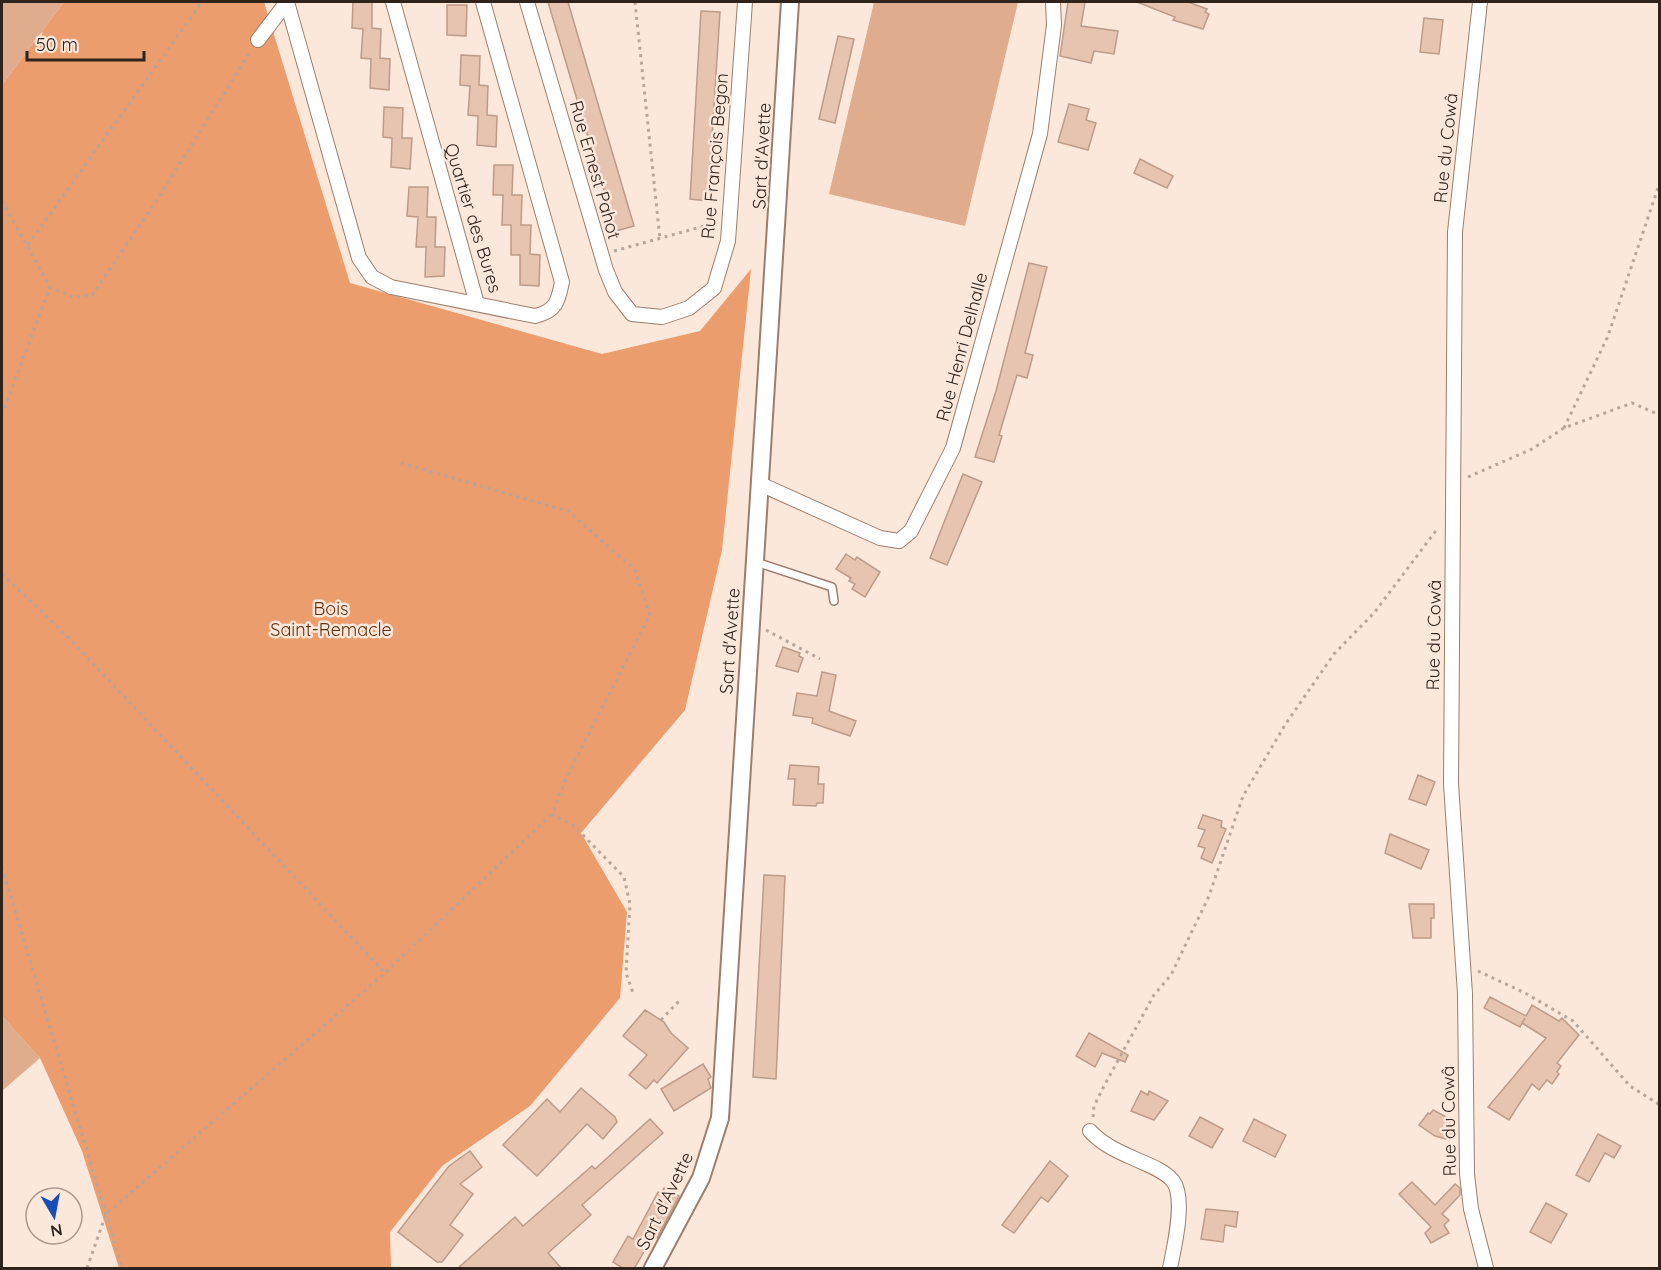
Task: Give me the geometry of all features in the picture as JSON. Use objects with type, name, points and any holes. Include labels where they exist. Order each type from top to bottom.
[{"type":"street","points":[[258,40],[287,2]]},
{"type":"street","points":[[287,2],[359,258],[372,277],[390,287],[477,304]]},
{"type":"street","name":"Quartier des Bures","points":[[393,2],[477,304],[535,316],[550,313],[558,303],[562,282],[483,2]]},
{"type":"street","name":"Rue Ernest Pahot","points":[[527,2],[601,255],[615,292],[632,314],[662,317]]},
{"type":"street","name":"Rue François Begon","points":[[662,317],[689,308],[714,288],[728,241],[746,2]]},
{"type":"street","name":"Sart d'Avette","points":[[653,1269],[701,1178],[720,1118],[790,2]]},
{"type":"street","name":"Rue Henri Delhalle","points":[[760,484],[880,538],[899,541],[911,531],[953,448],[1040,134],[1054,25],[1053,2]]},
{"type":"street","name":"Rue du Cowâ","points":[[1480,2],[1455,232],[1451,784],[1463,966],[1467,1174],[1471,1209],[1486,1269]]},
{"type":"street","points":[[1090,1131],[1115,1150],[1158,1169],[1172,1180],[1178,1190],[1178,1213],[1170,1269]]},
{"type":"lane","points":[[756,562],[832,587],[834,601]]},
{"type":"path","points":[[28,245],[202,2]]},
{"type":"path","points":[[635,2],[660,239]]},
{"type":"path","points":[[2,201],[50,287],[73,297],[92,296],[155,203],[258,40]]},
{"type":"path","points":[[1564,428],[1608,336],[1659,182]]},
{"type":"path","points":[[601,255],[730,219]]},
{"type":"path","points":[[2,415],[50,287]]},
{"type":"path","points":[[1454,480],[1477,475],[1532,449],[1564,428],[1632,403],[1659,415]]},
{"type":"path","points":[[87,1269],[106,1214],[386,973],[552,814],[568,774],[650,615],[635,570],[568,511],[401,463]]},
{"type":"path","points":[[1090,1131],[1094,1106],[1154,995],[1172,972],[1209,896],[1243,796],[1285,724],[1334,654],[1374,613],[1437,528],[1453,518]]},
{"type":"path","points":[[2,574],[66,634],[386,973]]},
{"type":"path","points":[[750,626],[762,628],[820,659]]},
{"type":"path","points":[[552,814],[574,826],[624,877],[630,904],[626,972],[633,993]]},
{"type":"path","points":[[2,867],[122,1269]]},
{"type":"path","points":[[1463,966],[1525,993],[1573,1021],[1630,1086],[1659,1105]]},
{"type":"path","points":[[661,1020],[678,1000]]},
{"type":"shaded area","points":[[2,2],[64,2],[2,85]]},
{"type":"shaded area","points":[[874,2],[1018,2],[965,226],[829,194]]},
{"type":"shaded area","points":[[2,1016],[40,1058],[2,1091]]},
{"type":"green space","name":"Bois Saint-Remacle","points":[[64,2],[264,2],[350,283],[602,354],[700,331],[751,269],[722,550],[685,710],[581,833],[627,912],[620,998],[530,1106],[442,1166],[390,1232],[391,1268],[119,1268],[82,1151],[40,1058],[2,1016],[2,85]]},
{"type":"building","points":[[353,2],[372,2],[372,28],[381,29],[380,58],[390,59],[389,90],[370,88],[371,59],[361,58],[363,29],[352,28]]},
{"type":"building","points":[[548,2],[568,2],[634,226],[616,231]]},
{"type":"building","points":[[1068,2],[1085,2],[1081,26],[1118,31],[1114,54],[1094,51],[1091,63],[1060,56]]},
{"type":"building","points":[[1137,2],[1188,2],[1207,9],[1205,12],[1209,14],[1203,29],[1173,20],[1175,17]]},
{"type":"building","points":[[447,5],[467,5],[466,36],[447,35]]},
{"type":"building","points":[[701,11],[720,12],[708,201],[690,199]]},
{"type":"building","points":[[1424,18],[1443,20],[1439,54],[1420,52]]},
{"type":"building","points":[[838,36],[854,39],[835,123],[819,119]]},
{"type":"building","points":[[461,55],[480,56],[479,85],[488,86],[487,115],[497,116],[496,147],[477,145],[478,116],[468,115],[470,86],[460,85]]},
{"type":"building","points":[[1069,104],[1089,109],[1086,120],[1096,123],[1088,150],[1058,142]]},
{"type":"building","points":[[384,107],[403,108],[402,138],[412,138],[410,169],[391,167],[392,138],[383,137]]},
{"type":"building","points":[[1140,159],[1173,176],[1167,188],[1134,173]]},
{"type":"building","points":[[494,165],[513,165],[512,195],[522,195],[521,225],[531,225],[530,254],[540,255],[539,286],[520,285],[520,255],[511,255],[511,225],[502,225],[503,195],[493,195]]},
{"type":"building","points":[[409,187],[428,187],[427,217],[436,217],[435,247],[445,247],[444,276],[425,277],[426,247],[416,247],[418,217],[407,216]]},
{"type":"building","points":[[1029,263],[1047,267],[1025,353],[1033,355],[1027,378],[1017,375],[999,435],[1002,436],[994,462],[975,457],[996,391]]},
{"type":"building","points":[[963,474],[982,482],[947,565],[930,558]]},
{"type":"building","points":[[846,554],[855,560],[857,557],[880,572],[865,597],[852,589],[855,584],[849,581],[851,578],[836,569]]},
{"type":"building","points":[[783,647],[800,653],[799,656],[803,658],[798,672],[776,666]]},
{"type":"building","points":[[822,672],[836,675],[829,711],[856,721],[850,736],[812,723],[813,718],[793,715],[797,693],[817,696]]},
{"type":"building","points":[[790,765],[819,767],[818,784],[824,784],[823,803],[817,803],[816,806],[793,805],[795,779],[788,779]]},
{"type":"building","points":[[1418,775],[1435,782],[1426,805],[1409,799]]},
{"type":"building","points":[[1203,815],[1222,821],[1221,827],[1226,829],[1212,863],[1201,858],[1205,848],[1198,846],[1205,830],[1198,828]]},
{"type":"building","points":[[1390,834],[1429,850],[1421,869],[1385,853]]},
{"type":"building","points":[[764,875],[785,876],[776,1079],[753,1077]]},
{"type":"building","points":[[1409,904],[1434,904],[1431,938],[1413,938]]},
{"type":"building","points":[[1490,997],[1526,1016],[1532,1005],[1559,1021],[1562,1018],[1579,1035],[1557,1063],[1561,1066],[1552,1084],[1547,1080],[1539,1090],[1532,1084],[1509,1120],[1488,1107],[1546,1038],[1522,1023],[1520,1027],[1484,1008]]},
{"type":"building","points":[[645,1010],[664,1022],[671,1033],[688,1048],[657,1083],[654,1080],[646,1089],[629,1075],[647,1055],[623,1036]]},
{"type":"building","points":[[1089,1033],[1128,1055],[1125,1062],[1102,1053],[1095,1067],[1076,1056]]},
{"type":"building","points":[[703,1064],[711,1077],[708,1079],[711,1088],[674,1111],[661,1089]]},
{"type":"building","points":[[581,1088],[615,1117],[617,1122],[603,1139],[587,1124],[537,1176],[503,1145],[547,1099],[560,1112]]},
{"type":"building","points":[[1141,1091],[1148,1095],[1149,1091],[1168,1101],[1154,1120],[1131,1111]]},
{"type":"building","points":[[1433,1110],[1456,1122],[1450,1140],[1435,1136],[1419,1125]]},
{"type":"building","points":[[1200,1117],[1223,1129],[1212,1148],[1189,1136]]},
{"type":"building","points":[[650,1119],[663,1133],[582,1205],[591,1215],[548,1253],[562,1269],[457,1269],[515,1217],[523,1226],[592,1166],[595,1169]]},
{"type":"building","points":[[1254,1119],[1286,1135],[1275,1157],[1243,1141]]},
{"type":"building","points":[[1598,1134],[1621,1146],[1614,1158],[1605,1153],[1589,1182],[1576,1175]]},
{"type":"building","points":[[470,1151],[482,1167],[460,1184],[473,1194],[450,1225],[463,1235],[442,1262],[437,1262],[398,1232],[449,1166]]},
{"type":"building","points":[[1050,1161],[1068,1176],[1048,1202],[1041,1197],[1014,1233],[1002,1225]]},
{"type":"building","points":[[1412,1182],[1435,1205],[1455,1184],[1460,1188],[1460,1195],[1442,1214],[1449,1220],[1444,1225],[1449,1233],[1431,1243],[1425,1233],[1431,1227],[1399,1194]]},
{"type":"building","points":[[664,1188],[679,1196],[657,1238],[653,1236],[634,1269],[624,1269],[613,1262],[628,1236],[633,1239],[658,1192],[661,1194]]},
{"type":"building","points":[[1546,1203],[1567,1214],[1551,1243],[1530,1232]]},
{"type":"building","points":[[1206,1209],[1238,1212],[1236,1227],[1225,1225],[1223,1242],[1201,1239]]}]
